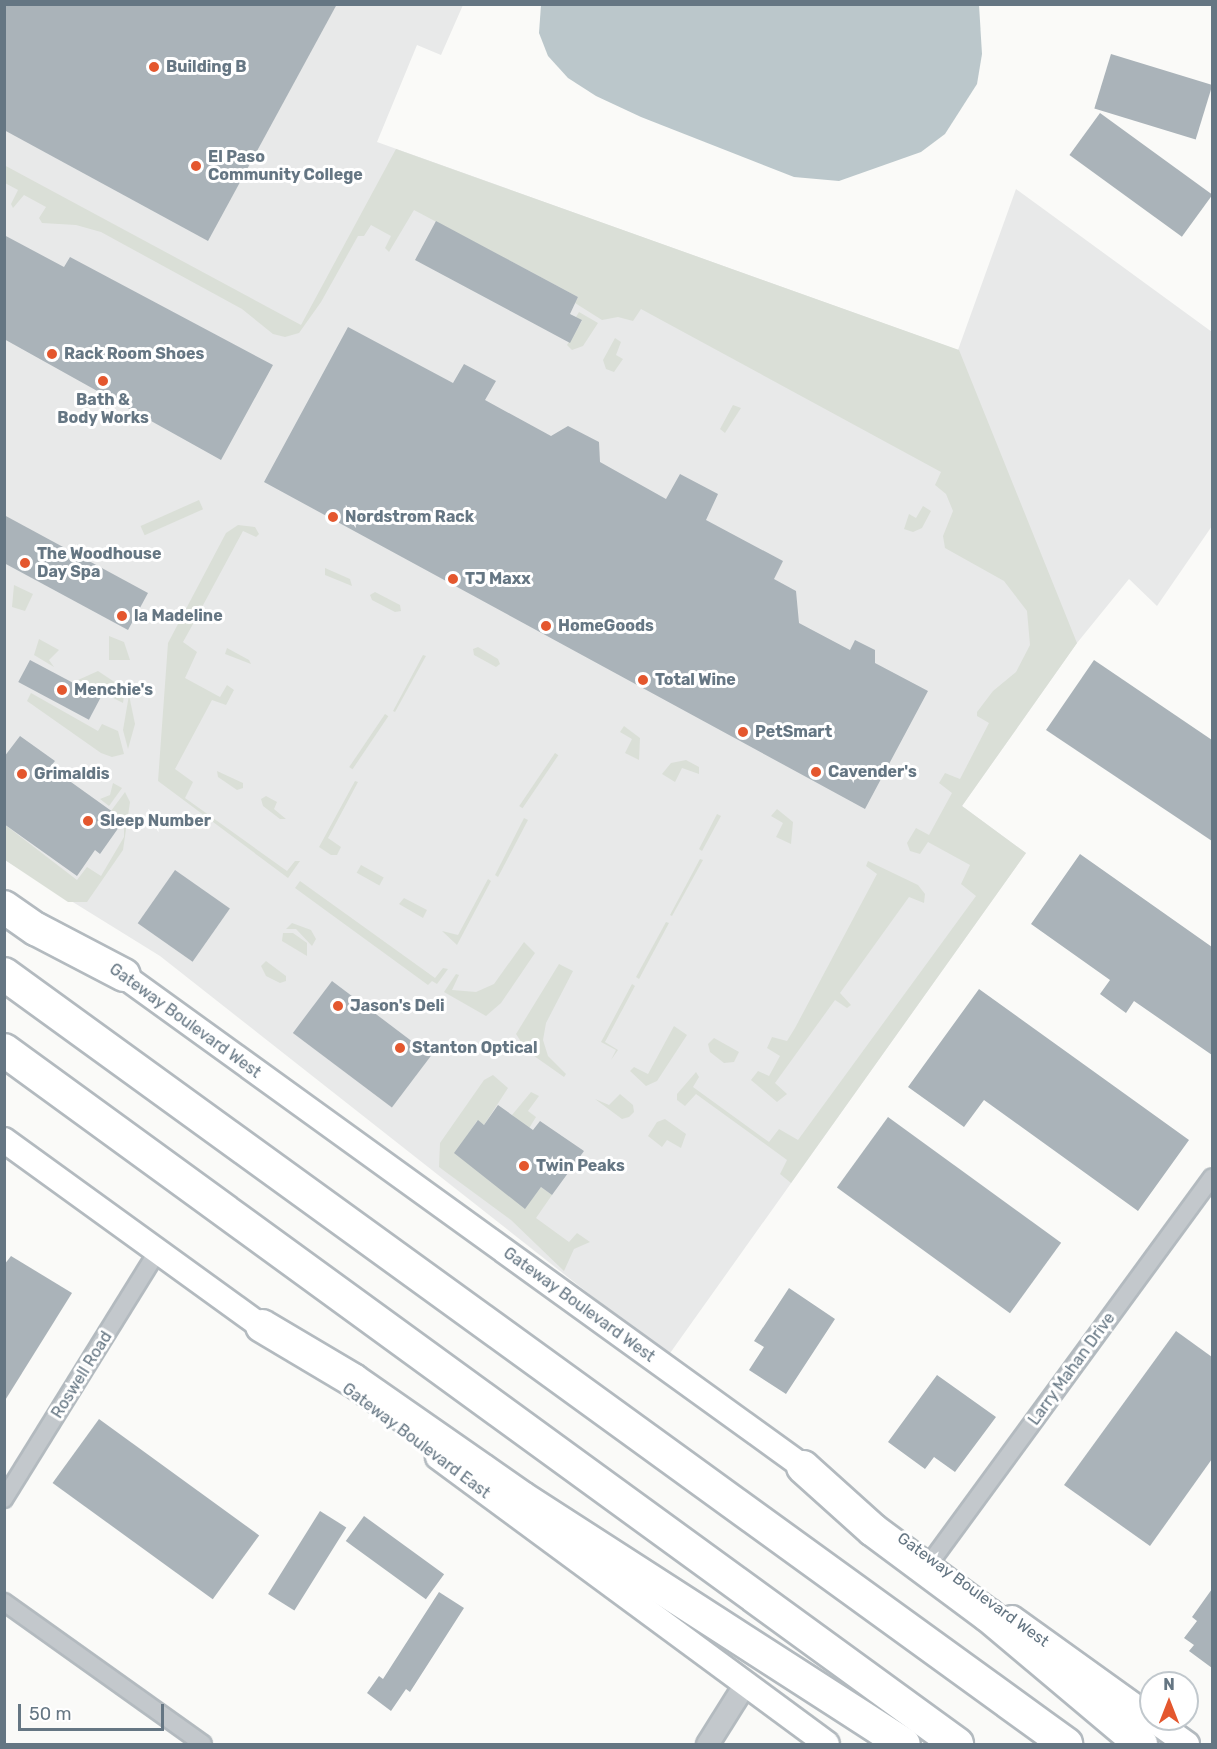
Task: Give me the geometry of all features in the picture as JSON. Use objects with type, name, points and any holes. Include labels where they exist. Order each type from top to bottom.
[{"type":"highway","points":[[4,907],[36,929],[124,975]]},
{"type":"highway","points":[[4,974],[1066,1744]]},
{"type":"highway","points":[[4,1050],[957,1744]]},
{"type":"highway","points":[[262,1326],[353,1380],[522,1498],[904,1744]]},
{"type":"highway","points":[[802,1467],[873,1530],[989,1616],[1141,1744]]},
{"type":"main road","name":"Gateway Boulevard West","points":[[4,895],[124,975],[1139,1710]]},
{"type":"main road","name":"Gateway Boulevard East","points":[[4,1140],[262,1326],[744,1685],[827,1744]]},
{"type":"main road","name":"Gateway Boulevard West","points":[[1168,1731],[1187,1744]]},
{"type":"street","name":"Larry Mahan Drive","points":[[932,1560],[1212,1177]]},
{"type":"street","name":"Roswell Road","points":[[4,1499],[158,1251]]},
{"type":"street","points":[[4,1602],[203,1744]]},
{"type":"street","points":[[707,1744],[744,1685]]},
{"type":"shaded area","points":[[4,5],[463,5],[441,55],[417,45],[377,142],[958,350],[1016,189],[1212,332],[1212,526],[1157,606],[1129,579],[1077,643],[962,806],[1026,853],[668,1356],[160,956],[5,860]]},
{"type":"shaded area","points":[[541,5],[979,5],[982,54],[977,84],[945,134],[921,152],[839,181],[794,177],[641,117],[596,96],[568,78],[548,56],[539,33]]},
{"type":"shaded area","points":[[396,149],[959,350],[1077,643],[962,806],[1026,853],[791,1183],[780,1174],[787,1160],[696,1094],[685,1106],[677,1100],[677,1094],[696,1072],[699,1077],[693,1087],[769,1142],[779,1129],[798,1140],[976,896],[961,884],[970,865],[928,842],[920,854],[910,851],[907,843],[916,828],[929,835],[952,793],[939,783],[945,773],[960,779],[989,723],[977,716],[977,712],[993,691],[1016,672],[1030,645],[1027,611],[1004,581],[945,548],[943,536],[953,511],[946,494],[935,485],[941,472],[641,309],[633,321],[618,317],[602,320],[575,303],[578,297],[414,210],[389,252],[385,248],[391,236],[371,225],[364,236],[358,236],[321,302],[299,333],[285,337],[273,334],[242,309],[101,232],[76,225],[42,223],[39,218],[46,207],[24,195],[13,208],[11,204],[18,190],[5,183],[4,165],[301,325]]},
{"type":"shaded area","points":[[579,312],[598,323],[583,346],[572,350],[567,345],[582,321],[576,317]]},
{"type":"shaded area","points":[[615,338],[621,342],[616,355],[623,359],[614,372],[606,369],[603,360]]},
{"type":"shaded area","points":[[733,405],[741,408],[725,433],[720,429]]},
{"type":"shaded area","points":[[199,500],[203,509],[145,535],[141,526]]},
{"type":"shaded area","points":[[923,506],[931,511],[922,528],[913,532],[904,529],[909,514],[916,518]]},
{"type":"shaded area","points":[[238,525],[255,527],[259,534],[256,537],[243,531],[202,607],[213,614],[212,620],[198,615],[183,642],[197,652],[185,678],[220,697],[227,685],[234,690],[226,705],[212,700],[175,769],[193,782],[185,798],[287,871],[295,861],[300,861],[288,878],[158,781],[168,643],[226,533]]},
{"type":"shaded area","points":[[325,568],[350,579],[352,586],[325,575]]},
{"type":"shaded area","points":[[14,585],[33,594],[25,611],[12,607]]},
{"type":"shaded area","points":[[375,592],[400,605],[401,611],[395,612],[372,600],[370,595]]},
{"type":"shaded area","points":[[109,636],[124,642],[130,660],[109,660]]},
{"type":"shaded area","points":[[39,639],[59,650],[49,660],[54,667],[34,655]]},
{"type":"shaded area","points":[[478,647],[498,659],[500,664],[496,667],[474,655],[473,649]]},
{"type":"shaded area","points":[[227,648],[249,660],[251,664],[225,654]]},
{"type":"shaded area","points":[[423,655],[426,656],[395,712],[393,711]]},
{"type":"shaded area","points":[[98,671],[125,689],[123,703],[78,680]]},
{"type":"shaded area","points":[[31,693],[98,731],[102,724],[118,731],[124,754],[112,757],[101,753],[27,701]]},
{"type":"shaded area","points":[[129,695],[135,724],[128,749],[123,730]]},
{"type":"shaded area","points":[[385,714],[388,716],[353,769],[349,767]]},
{"type":"shaded area","points":[[624,726],[640,738],[639,760],[625,753],[632,739],[620,732]]},
{"type":"shaded area","points":[[555,753],[558,755],[523,808],[519,806]]},
{"type":"shaded area","points":[[686,760],[699,767],[699,774],[682,768],[675,782],[662,774],[671,763]]},
{"type":"shaded area","points":[[217,771],[243,783],[243,788],[237,790],[218,777]]},
{"type":"shaded area","points":[[355,781],[358,782],[328,838],[341,847],[337,855],[331,855],[319,847]]},
{"type":"shaded area","points":[[113,783],[122,788],[109,806],[100,799],[110,795]]},
{"type":"shaded area","points":[[125,792],[130,802],[123,850],[87,902],[68,902],[5,860],[4,824],[77,880],[87,867],[101,876],[124,837],[124,820],[111,811]]},
{"type":"shaded area","points":[[266,796],[277,802],[274,809],[286,819],[280,819],[263,806],[261,799]]},
{"type":"shaded area","points":[[777,809],[793,822],[791,844],[776,837],[783,823],[771,816]]},
{"type":"shaded area","points":[[717,814],[721,816],[702,851],[699,849]]},
{"type":"shaded area","points":[[524,818],[528,820],[498,877],[495,875]]},
{"type":"shaded area","points":[[700,859],[703,860],[672,916],[670,915]]},
{"type":"shaded area","points":[[868,861],[918,885],[925,894],[924,903],[909,897],[840,993],[851,1005],[847,1008],[835,1000],[775,1083],[787,1094],[777,1102],[751,1080],[758,1071],[769,1076],[780,1056],[767,1048],[772,1037],[787,1041],[795,1028],[877,874],[866,866]]},
{"type":"shaded area","points":[[361,865],[384,878],[379,885],[357,873]]},
{"type":"shaded area","points":[[488,879],[491,881],[457,945],[442,931],[458,935]]},
{"type":"shaded area","points":[[300,881],[435,978],[443,968],[448,969],[437,984],[432,981],[428,985],[295,888]]},
{"type":"shaded area","points":[[404,898],[427,910],[423,918],[399,904]]},
{"type":"shaded area","points":[[666,922],[669,923],[639,979],[636,977]]},
{"type":"shaded area","points":[[292,923],[311,930],[316,939],[312,946],[296,929],[286,929]]},
{"type":"shaded area","points":[[283,933],[293,933],[307,943],[307,956],[282,941]]},
{"type":"shaded area","points":[[524,942],[535,953],[501,1003],[486,1016],[444,992],[456,974],[459,975],[452,990],[476,992],[494,984]]},
{"type":"shaded area","points":[[266,961],[286,976],[286,981],[280,983],[266,976],[261,966]]},
{"type":"shaded area","points":[[559,964],[573,971],[546,1023],[543,1040],[548,1056],[566,1074],[564,1077],[527,1051],[516,1034]]},
{"type":"shaded area","points":[[632,984],[635,986],[605,1042],[618,1050],[611,1060],[616,1050],[601,1042]]},
{"type":"shaded area","points":[[674,1026],[687,1035],[657,1081],[646,1086],[630,1071],[634,1067],[648,1074]]},
{"type":"shaded area","points":[[714,1038],[739,1052],[734,1062],[724,1063],[710,1052],[708,1044]]},
{"type":"shaded area","points":[[493,1075],[508,1088],[484,1125],[477,1121],[455,1153],[525,1208],[541,1187],[552,1195],[536,1218],[569,1242],[577,1233],[590,1242],[574,1249],[564,1271],[511,1220],[439,1167],[440,1143],[484,1080]]},
{"type":"shaded area","points":[[531,1092],[539,1096],[528,1111],[536,1117],[528,1130],[512,1115]]},
{"type":"shaded area","points":[[620,1094],[633,1105],[634,1112],[622,1119],[595,1099],[609,1105]]},
{"type":"shaded area","points":[[665,1119],[686,1134],[681,1148],[667,1140],[662,1147],[648,1136],[657,1122]]},
{"type":"building","name":"Building B","points":[[4,4],[337,4],[208,241],[4,130]]},
{"type":"building","points":[[1111,54],[1212,85],[1196,140],[1094,109]]},
{"type":"building","points":[[1100,113],[1212,194],[1182,237],[1069,155]]},
{"type":"building","points":[[436,221],[578,297],[570,314],[582,320],[570,343],[415,260]]},
{"type":"building","points":[[4,235],[64,267],[70,257],[273,365],[221,460],[4,339]]},
{"type":"building","points":[[348,327],[453,383],[464,364],[496,381],[485,400],[551,436],[568,426],[599,442],[600,462],[666,499],[680,474],[718,494],[706,520],[783,561],[774,579],[796,591],[799,623],[850,650],[855,640],[875,650],[875,663],[928,691],[865,809],[264,482]]},
{"type":"building","points":[[4,515],[148,593],[128,630],[4,563]]},
{"type":"building","points":[[30,660],[101,698],[89,720],[18,682]]},
{"type":"building","points":[[1094,660],[1212,740],[1212,841],[1046,730]]},
{"type":"building","points":[[20,736],[55,761],[50,767],[124,820],[100,854],[95,850],[77,876],[4,824],[4,757]]},
{"type":"building","points":[[1080,854],[1212,947],[1212,1055],[1134,1001],[1126,1013],[1100,994],[1110,980],[1031,924]]},
{"type":"building","points":[[175,870],[230,908],[193,962],[138,923]]},
{"type":"building","points":[[332,981],[431,1056],[392,1108],[293,1033]]},
{"type":"building","points":[[979,989],[1189,1140],[1138,1211],[984,1100],[964,1127],[908,1087]]},
{"type":"building","points":[[498,1105],[533,1130],[540,1121],[584,1151],[552,1195],[541,1187],[525,1209],[454,1153],[478,1120],[484,1125]]},
{"type":"building","points":[[888,1117],[1061,1243],[1010,1313],[837,1187]]},
{"type":"building","points":[[11,1256],[72,1293],[4,1402],[4,1265]]},
{"type":"building","points":[[789,1288],[835,1319],[786,1394],[749,1370],[764,1347],[754,1341]]},
{"type":"building","points":[[1176,1331],[1212,1357],[1212,1459],[1150,1546],[1064,1485]]},
{"type":"building","points":[[937,1375],[996,1417],[955,1472],[934,1457],[925,1469],[888,1442]]},
{"type":"building","points":[[99,1419],[259,1535],[213,1599],[53,1483]]},
{"type":"building","points":[[320,1511],[346,1527],[294,1611],[268,1594]]},
{"type":"building","points":[[364,1516],[444,1574],[426,1599],[346,1541]]},
{"type":"building","points":[[1212,1589],[1212,1668],[1189,1651],[1194,1645],[1184,1638],[1197,1621],[1192,1617]]},
{"type":"building","points":[[439,1592],[464,1608],[410,1692],[406,1689],[391,1711],[367,1693],[379,1676],[383,1679]]},
{"type":"place","name":"Building B","points":[[154,67]]},
{"type":"place","name":"El Paso Community College","points":[[196,166]]},
{"type":"place","name":"Rack Room Shoes","points":[[52,354]]},
{"type":"place","name":"Bath & Body Works","points":[[103,381]]},
{"type":"place","name":"Nordstrom Rack","points":[[333,517]]},
{"type":"place","name":"The Woodhouse Day Spa","points":[[25,563]]},
{"type":"place","name":"TJ Maxx","points":[[453,579]]},
{"type":"place","name":"la Madeline","points":[[122,616]]},
{"type":"place","name":"HomeGoods","points":[[546,626]]},
{"type":"place","name":"Total Wine","points":[[643,680]]},
{"type":"place","name":"Menchie's","points":[[62,690]]},
{"type":"place","name":"PetSmart","points":[[743,732]]},
{"type":"place","name":"Cavender's","points":[[816,772]]},
{"type":"place","name":"Grimaldis","points":[[22,774]]},
{"type":"place","name":"Sleep Number","points":[[88,821]]},
{"type":"place","name":"Jason's Deli","points":[[338,1006]]},
{"type":"place","name":"Stanton Optical","points":[[400,1048]]},
{"type":"place","name":"Twin Peaks","points":[[524,1166]]}]
